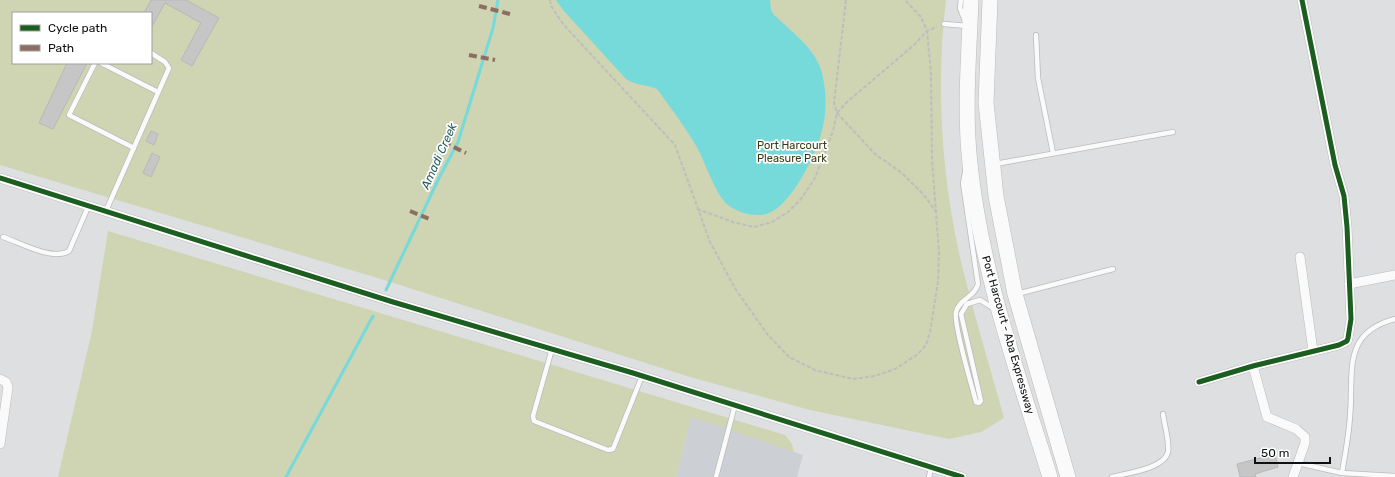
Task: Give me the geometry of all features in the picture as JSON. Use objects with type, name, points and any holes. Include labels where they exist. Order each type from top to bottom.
[{"type":"highway","name":"Port Harcourt - Aba Expressway","points":[[971,0],[968,109],[969,160],[975,203],[984,249],[1001,317],[1050,477]]},
{"type":"highway","name":"Port Harcourt - Aba Expressway","points":[[990,0],[986,103],[991,164],[1015,294],[1068,477]]},
{"type":"street","points":[[1198,382],[1253,366],[1339,345],[1347,341],[1350,334],[1351,319],[1347,227],[1344,196],[1335,165],[1302,0]]},
{"type":"street","points":[[0,178],[393,302],[735,405],[930,473],[962,477]]},
{"type":"street","points":[[1300,257],[1313,351]]},
{"type":"street","points":[[1349,284],[1395,274]]},
{"type":"street","points":[[1253,366],[1267,417],[1296,429],[1305,437],[1305,443],[1292,477]]},
{"type":"street","points":[[0,379],[6,382],[8,387],[0,444]]},
{"type":"lane","points":[[961,0],[960,8],[963,19],[970,26]]},
{"type":"lane","points":[[944,24],[970,26]]},
{"type":"lane","points":[[1036,35],[1038,78],[1053,153]]},
{"type":"lane","points":[[105,212],[169,68],[166,62],[152,54]]},
{"type":"lane","points":[[94,64],[69,114],[134,148]]},
{"type":"lane","points":[[103,64],[158,92]]},
{"type":"lane","points":[[991,164],[1173,132]]},
{"type":"lane","points":[[969,160],[962,183],[978,284],[977,291],[959,306],[956,312],[956,320],[976,402],[979,403],[981,401],[961,314],[968,304],[980,300],[990,305],[1001,317]]},
{"type":"lane","points":[[3,237],[53,255],[62,255],[69,251],[88,207]]},
{"type":"lane","points":[[1015,294],[1113,270]]},
{"type":"lane","points":[[1342,473],[1350,416],[1352,361],[1363,336],[1373,326],[1395,319]]},
{"type":"lane","points":[[552,349],[533,416],[534,421],[608,450],[613,449],[642,376]]},
{"type":"lane","points":[[716,477],[735,405]]},
{"type":"lane","points":[[1112,477],[1156,466],[1164,459],[1168,451],[1163,414]]},
{"type":"lane","points":[[1298,463],[1342,473],[1395,476]]},
{"type":"path","points":[[550,0],[551,6],[563,24],[675,145],[684,165],[697,209],[710,242],[736,290],[768,335],[790,357],[815,370],[853,379],[875,376],[895,369],[918,354],[926,344],[930,332],[938,282],[939,252],[932,159],[931,73],[927,31],[921,17],[905,0]]},
{"type":"path","points":[[846,0],[834,103],[837,113],[875,154],[902,173],[924,196],[937,213]]},
{"type":"path","points":[[697,209],[733,222],[754,227],[772,222],[788,212],[801,199],[815,178],[833,131],[837,113],[847,102],[914,45],[927,31],[944,24]]},
{"type":"shaded area","points":[[691,416],[803,455],[797,477],[676,477]]},
{"type":"green space","name":"Port Harcourt Pleasure Park","points":[[0,0],[946,0],[941,69],[941,104],[946,174],[957,244],[965,278],[1004,418],[981,432],[949,439],[810,410],[690,377],[381,279],[0,165]]},
{"type":"green space","points":[[108,231],[785,435],[792,444],[794,452],[691,417],[676,477],[58,477],[92,331]]},
{"type":"water","points":[[556,0],[770,0],[771,10],[774,15],[809,48],[819,64],[825,92],[825,113],[823,126],[816,148],[804,173],[789,196],[773,211],[762,215],[744,213],[728,205],[718,193],[691,137],[657,89],[634,83],[626,79],[564,11]]},
{"type":"building","points":[[151,0],[186,0],[219,18],[192,66],[181,60],[201,23],[165,3],[152,26],[152,12],[145,12]]},
{"type":"building","points":[[67,64],[86,64],[53,129],[39,123]]},
{"type":"building","points":[[151,131],[158,134],[154,145],[146,141]]},
{"type":"building","points":[[152,153],[160,157],[151,177],[143,173]]},
{"type":"building","points":[[1275,454],[1278,467],[1255,474],[1256,477],[1240,477],[1237,464]]},
{"type":"waterway","name":"Amadi Creek","points":[[386,290],[439,178],[458,142],[493,28],[498,0]]},
{"type":"waterway","name":"Amadi Creek","points":[[286,477],[373,316]]},
{"type":"marked path","points":[[479,6],[510,14]]},
{"type":"marked path","points":[[469,55],[495,60]]},
{"type":"marked path","points":[[443,142],[466,153]]},
{"type":"marked path","points":[[410,211],[432,220]]},
{"type":"cycle path","points":[[1199,382],[1253,366],[1339,345],[1347,341],[1348,338],[1351,319],[1347,227],[1344,196],[1335,165],[1302,0]]},
{"type":"cycle path","points":[[0,178],[393,302],[633,373],[962,477]]}]
